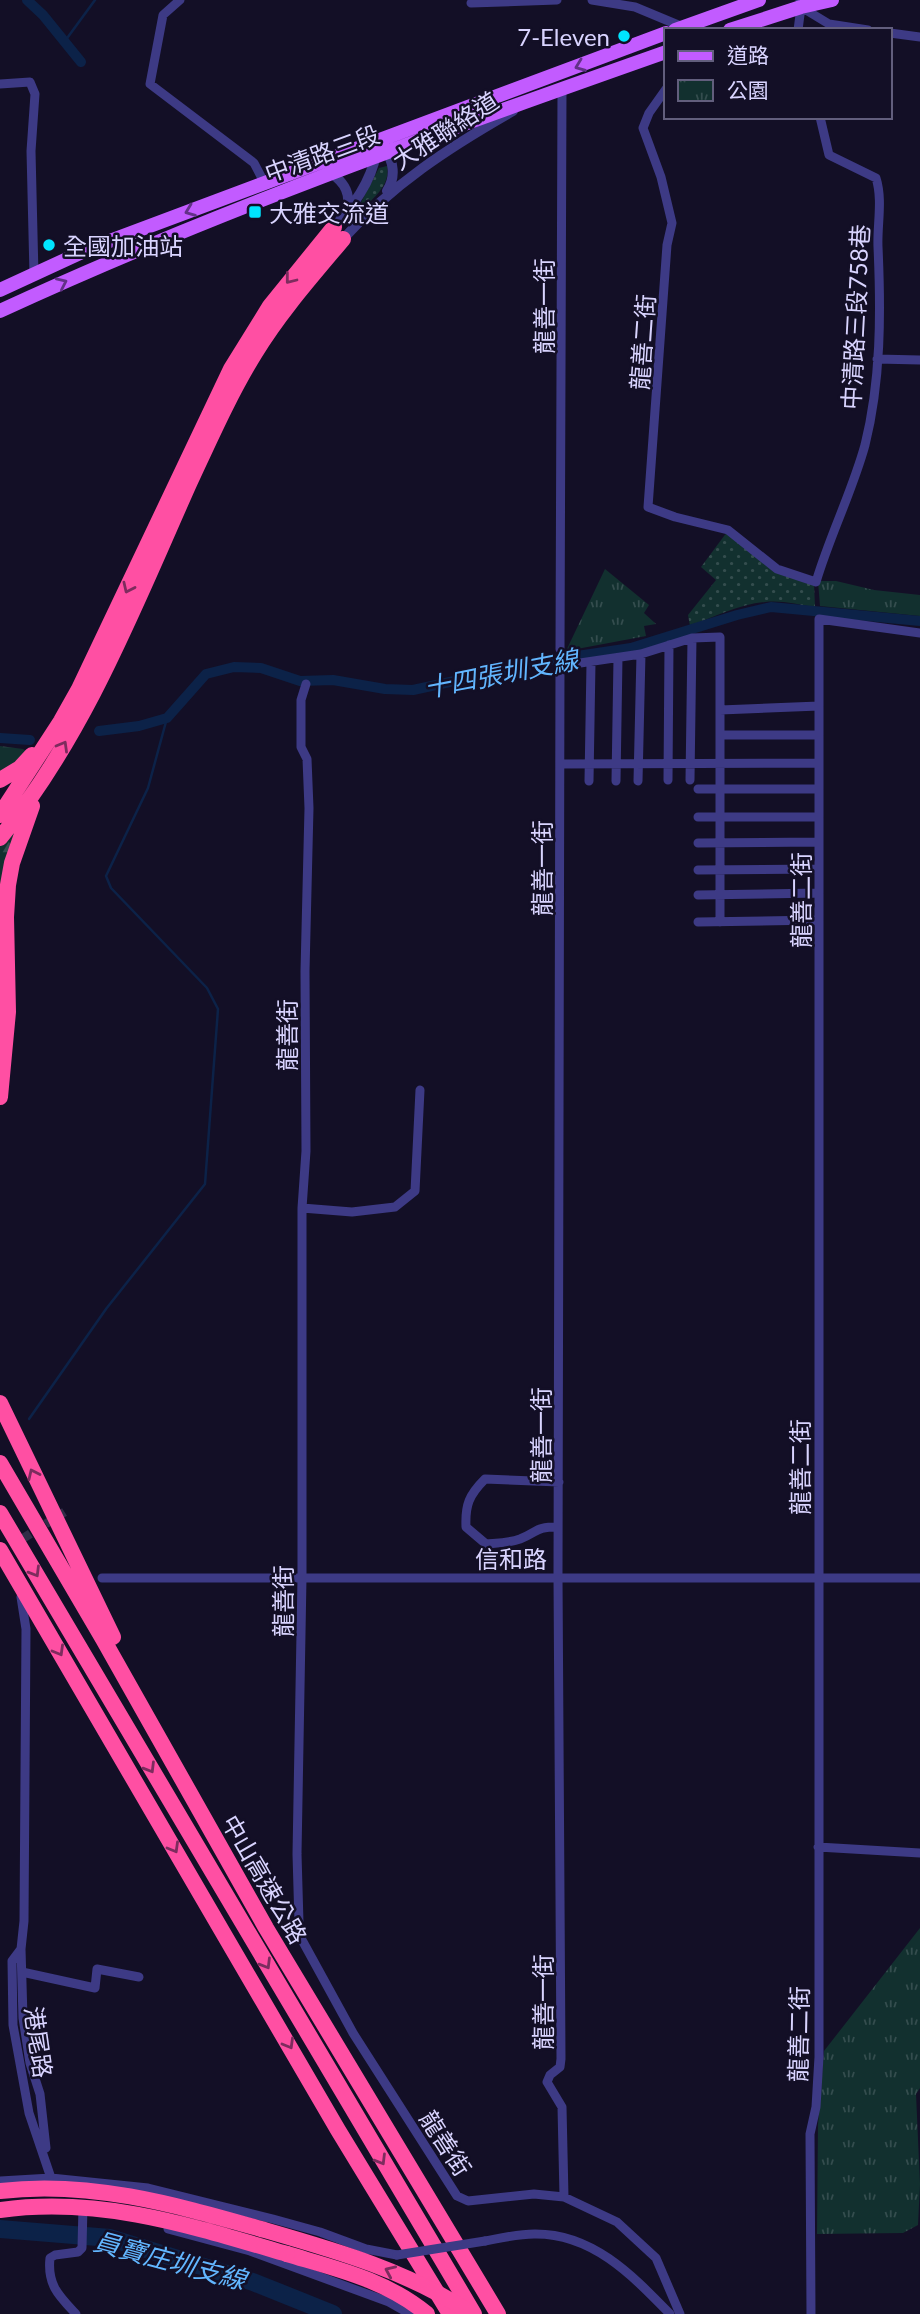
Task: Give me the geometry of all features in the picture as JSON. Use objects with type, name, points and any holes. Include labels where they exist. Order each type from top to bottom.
[{"type":"highway","points":[[0,838],[3,817],[61,722],[118,609],[231,369],[277,296],[339,233]]},
{"type":"highway","points":[[0,1097],[8,1012],[8,886],[21,831],[43,780],[104,671],[213,433],[242,376],[339,233]]},
{"type":"highway","points":[[0,780],[29,760],[61,722]]},
{"type":"highway","points":[[3,817],[43,780]]},
{"type":"highway","points":[[0,1403],[62,1534],[206,1820]]},
{"type":"highway","name":"中山高速公路","points":[[0,1463],[266,1928],[498,2314]]},
{"type":"highway","name":"中山高速公路","points":[[0,1513],[473,2314]]},
{"type":"highway","points":[[0,1550],[338,2130],[450,2314]]},
{"type":"highway","points":[[0,2191],[87,2191],[164,2202],[363,2260],[453,2301],[473,2314]]},
{"type":"highway","points":[[0,2210],[79,2207],[150,2215],[355,2274],[382,2284],[427,2314]]},
{"type":"main road","points":[[683,28],[759,0]]},
{"type":"main road","points":[[735,28],[800,4],[832,0]]},
{"type":"main road","name":"中清路三段","points":[[0,290],[91,248],[664,34]]},
{"type":"main road","name":"中清路三段","points":[[0,311],[144,248],[332,174],[664,53]]},
{"type":"main road","points":[[136,231],[144,248]]},
{"type":"street","points":[[180,0],[163,15],[150,85],[254,163],[264,182]]},
{"type":"street","points":[[471,3],[557,0]]},
{"type":"street","points":[[592,0],[635,6],[678,28]]},
{"type":"street","points":[[798,28],[800,4]]},
{"type":"street","points":[[800,4],[829,24],[855,28]]},
{"type":"street","points":[[892,33],[920,37]]},
{"type":"street","points":[[0,84],[30,82],[35,94],[31,151],[34,275]]},
{"type":"street","name":"龍善一街","points":[[560,649],[562,89]]},
{"type":"street","name":"龍善二街","points":[[664,92],[649,113],[643,128],[662,177],[673,223],[667,245],[648,507],[675,517],[728,530],[777,569],[816,582]]},
{"type":"street","name":"大雅聯絡道","points":[[339,233],[433,159],[531,101]]},
{"type":"street","name":"中清路三段758巷","points":[[816,582],[829,539],[851,491],[865,444],[875,395],[880,300],[879,186],[876,178],[829,155],[820,119]]},
{"type":"street","name":"大雅聯絡道","points":[[378,141],[382,156],[393,174],[384,197]]},
{"type":"street","name":"大雅聯絡道","points":[[339,233],[347,214],[382,156]]},
{"type":"street","points":[[332,174],[348,191],[347,214]]},
{"type":"street","points":[[877,359],[920,360]]},
{"type":"street","name":"龍善二街","points":[[811,2314],[810,2134],[816,2107],[819,2057],[819,619],[920,633]]},
{"type":"street","points":[[589,781],[591,663],[641,654],[692,638],[720,637],[720,922]]},
{"type":"street","points":[[690,780],[692,638]]},
{"type":"street","points":[[668,780],[669,645]]},
{"type":"street","points":[[638,780],[641,654]]},
{"type":"street","points":[[616,781],[618,658]]},
{"type":"street","name":"龍善一街","points":[[564,2197],[562,2107],[559,2099],[550,2090],[548,2082],[550,2075],[560,2067],[561,2059],[558,1577],[560,665],[591,663]]},
{"type":"street","name":"龍善街","points":[[306,684],[301,701],[301,747],[307,760],[309,808],[305,971],[306,1151],[302,1208],[302,1578],[298,1854],[299,1923],[302,1940],[353,2034],[457,2196],[468,2201],[534,2194],[564,2197],[617,2222],[656,2258],[680,2314]]},
{"type":"street","points":[[720,710],[819,706]]},
{"type":"street","points":[[720,735],[819,735]]},
{"type":"street","points":[[561,764],[819,763]]},
{"type":"street","points":[[698,789],[819,789]]},
{"type":"street","points":[[698,817],[819,817]]},
{"type":"street","points":[[698,843],[819,842]]},
{"type":"street","points":[[698,870],[819,869]]},
{"type":"street","points":[[698,895],[819,893]]},
{"type":"street","points":[[698,922],[819,920]]},
{"type":"street","points":[[302,1208],[352,1212],[395,1207],[415,1191],[420,1090]]},
{"type":"street","points":[[558,1527],[539,1527],[522,1538],[505,1543],[486,1544],[466,1527],[465,1508],[485,1479],[559,1482]]},
{"type":"street","name":"港尾路","points":[[0,1561],[21,1596],[26,1629],[24,1928],[22,1949],[12,1961],[13,2025],[29,2113],[51,2178]]},
{"type":"street","name":"信和路","points":[[102,1578],[920,1578]]},
{"type":"street","points":[[818,1847],[920,1853]]},
{"type":"street","points":[[22,1949],[23,2018],[30,2063],[40,2094],[51,2178]]},
{"type":"street","points":[[22,1972],[95,1988],[97,1969],[139,1978]]},
{"type":"street","points":[[0,2181],[51,2178],[149,2188],[206,2201],[320,2232],[366,2249],[397,2255],[534,2234],[579,2242],[600,2251],[633,2276],[670,2314]]},
{"type":"street","points":[[76,2314],[55,2292],[50,2258],[78,2252],[83,2245],[82,2182]]},
{"type":"street","points":[[129,2188],[130,2203],[140,2220],[250,2251],[389,2302],[410,2314]]},
{"type":"green space","points":[[387,166],[383,186],[359,213],[356,212],[379,168]]},
{"type":"green space","points":[[727,532],[776,571],[814,583],[815,607],[778,602],[756,603],[690,626],[688,615],[716,580],[701,567]]},
{"type":"green space","points":[[605,569],[649,605],[644,613],[656,624],[644,626],[646,636],[566,651]]},
{"type":"green space","points":[[818,581],[836,581],[874,590],[920,595],[920,616],[820,606]]},
{"type":"green space","points":[[0,746],[28,752],[0,775]]},
{"type":"green space","points":[[13,829],[15,832],[4,864],[0,906],[0,845]]},
{"type":"green space","points":[[920,1928],[920,2088],[916,2094],[920,2184],[918,2225],[903,2233],[817,2234],[818,2125],[824,2051]]},
{"type":"waterway","points":[[27,0],[43,15],[81,62]]},
{"type":"waterway","points":[[65,41],[95,0]]},
{"type":"waterway","name":"十四張圳支線","points":[[99,731],[139,726],[167,718],[206,674],[234,667],[261,668],[300,681],[333,680],[385,689],[413,690],[550,660],[631,648],[771,607],[920,621]]},
{"type":"waterway","points":[[29,1419],[106,1309],[205,1184],[218,1009],[207,988],[111,888],[106,876],[148,788],[167,718]]},
{"type":"waterway","name":"十四張圳支線","points":[[0,738],[30,740]]},
{"type":"waterway","name":"員寶庄圳支線","points":[[0,2229],[110,2238],[253,2282],[333,2314]]},
{"type":"tunnel","points":[[0,1553],[66,1511]]},
{"type":"place","name":"7-Eleven","points":[[624,36]]},
{"type":"place","name":"大雅交流道","points":[[255,212]]},
{"type":"place","name":"全國加油站","points":[[49,245]]}]
